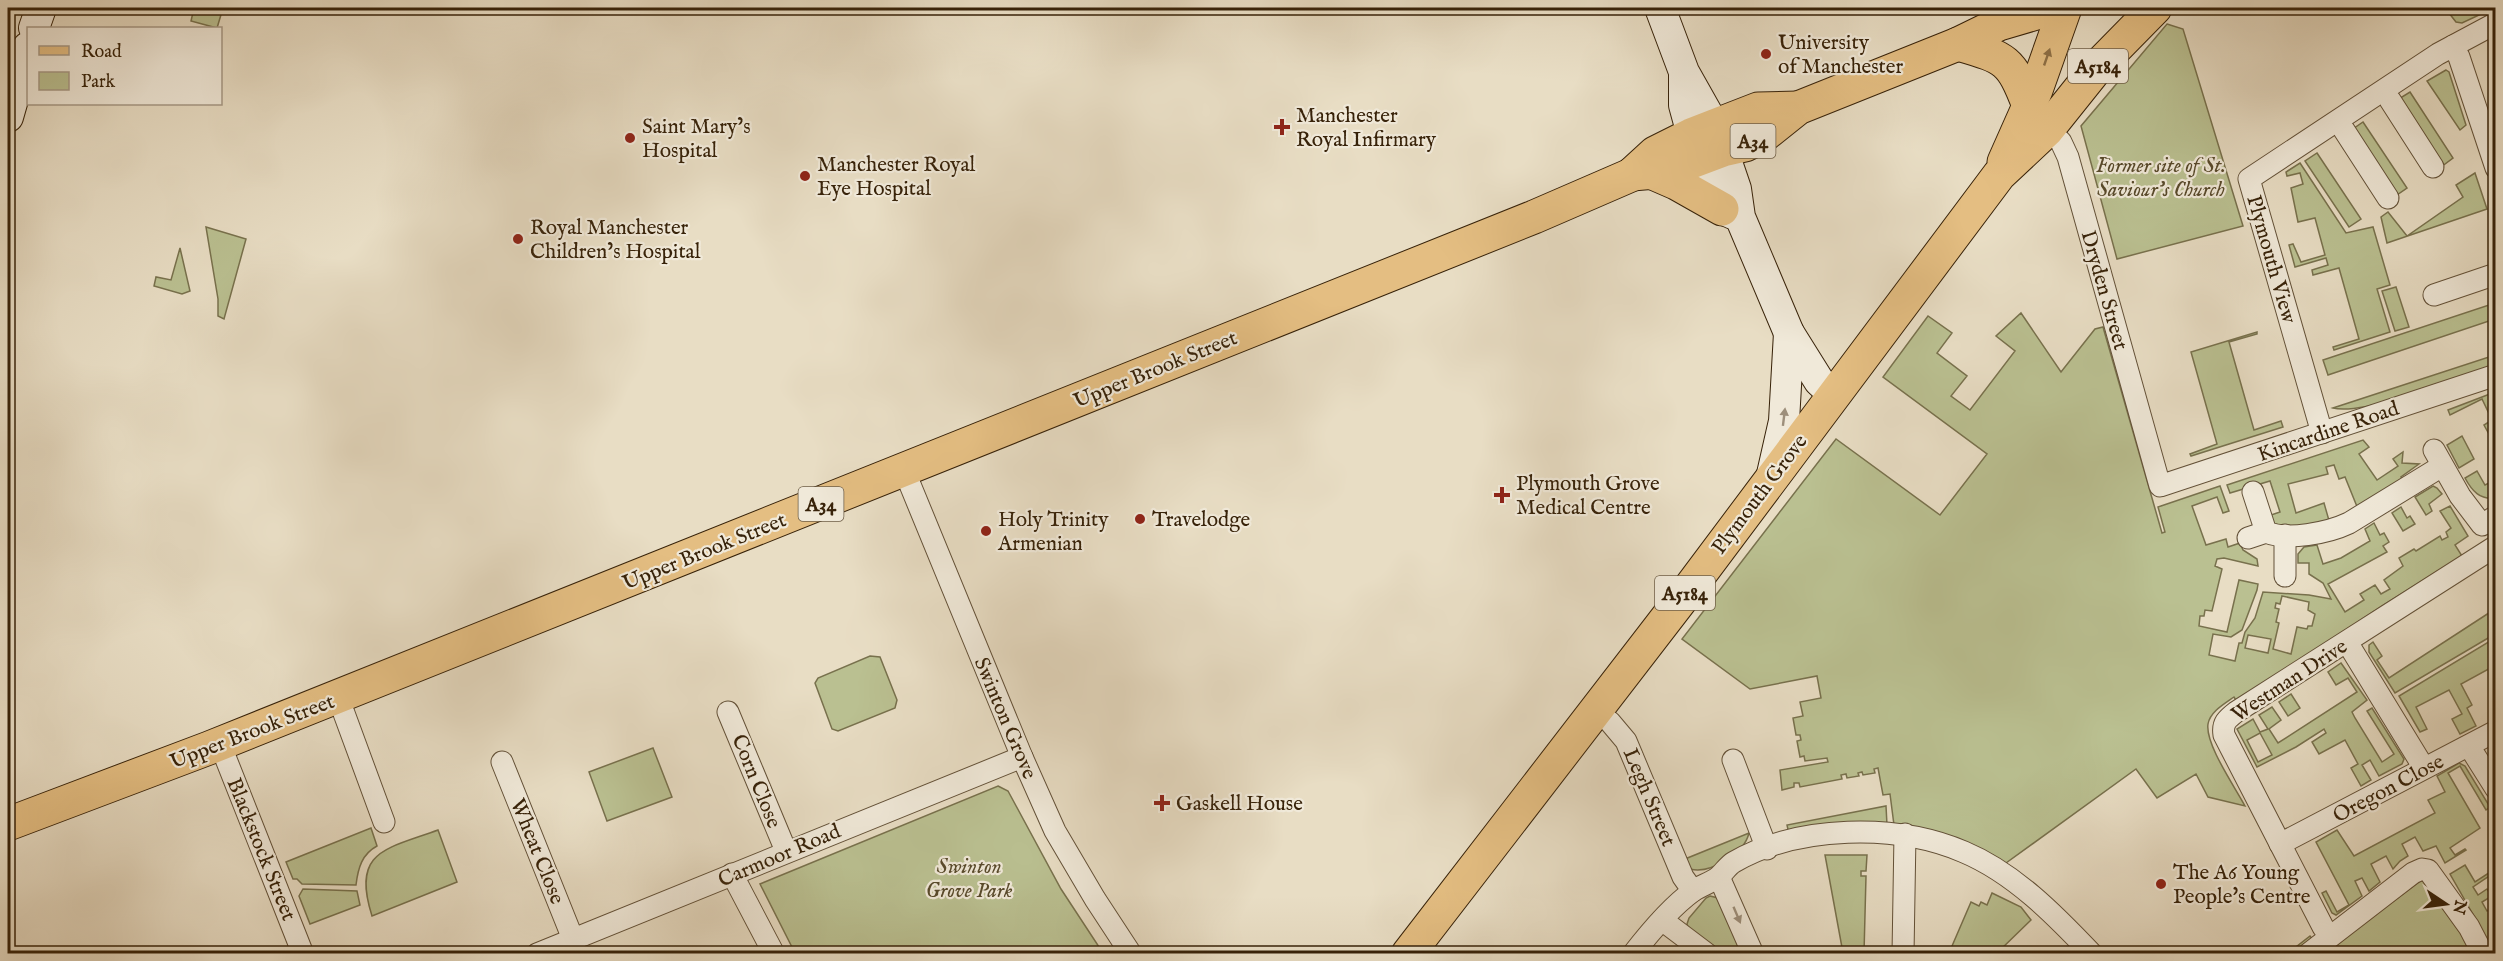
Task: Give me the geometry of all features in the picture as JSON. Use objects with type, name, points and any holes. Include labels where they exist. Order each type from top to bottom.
[{"type":"main road","name":"Upper Brook Street","points":[[8,824],[220,744],[1642,174],[1655,153],[1707,143],[1758,109],[1798,108],[1958,44],[1999,24],[2053,8]]},
{"type":"main road","name":"Plymouth Grove","points":[[2038,118],[2065,8]]},
{"type":"main road","name":"Plymouth Grove","points":[[1408,954],[1596,711],[1999,175],[2038,118],[2099,65],[2155,8]]},
{"type":"main road","points":[[1958,44],[1995,55],[2010,67],[2038,118]]},
{"type":"main road","points":[[1642,174],[1676,183],[1731,213]]},
{"type":"street","points":[[34,27],[41,8]]},
{"type":"street","points":[[1660,8],[1684,72],[1684,105],[1707,143],[1731,213],[1790,333],[1819,381],[1834,394]]},
{"type":"street","points":[[2496,23],[2453,46],[2459,57],[2496,168]]},
{"type":"street","name":"Plymouth View","points":[[2322,433],[2249,179],[2453,46]]},
{"type":"street","points":[[8,117],[27,50]]},
{"type":"street","points":[[2390,100],[2433,166]]},
{"type":"street","name":"Dryden Street","points":[[2038,118],[2061,142],[2068,157],[2160,486]]},
{"type":"street","points":[[2344,130],[2388,198]]},
{"type":"street","points":[[2434,295],[2496,274]]},
{"type":"street","points":[[1772,474],[1784,421],[1790,333]]},
{"type":"street","name":"Kincardine Road","points":[[2160,486],[2496,375]]},
{"type":"street","name":"Westman Drive","points":[[2266,535],[2313,534],[2339,528],[2438,458],[2489,521],[2496,546],[2236,712],[2226,720],[2223,727],[2224,735],[2323,927],[2330,936]]},
{"type":"street","name":"Swinton Grove","points":[[904,470],[1022,757],[1055,831],[1131,954]]},
{"type":"street","points":[[2253,492],[2266,535],[2285,576]]},
{"type":"street","points":[[2347,642],[2424,768]]},
{"type":"street","points":[[338,697],[384,822]]},
{"type":"street","name":"Legh Street","points":[[1596,711],[1610,722],[1626,741],[1683,877],[1693,891]]},
{"type":"street","name":"Corn Close","points":[[728,712],[786,851]]},
{"type":"street","name":"Oregon Close","points":[[2280,844],[2496,731]]},
{"type":"street","name":"Blackstock Street","points":[[220,744],[303,954]]},
{"type":"street","points":[[2469,746],[2496,789]]},
{"type":"street","name":"Carmoor Road","points":[[546,952],[786,851],[1022,757]]},
{"type":"street","points":[[1733,760],[1767,849]]},
{"type":"street","name":"Wheat Close","points":[[502,762],[573,939]]},
{"type":"street","points":[[1633,954],[1662,920],[1693,891],[1719,877],[1732,863],[1767,849],[1830,834],[1863,832],[1905,834],[1965,852],[1992,867],[2033,897],[2092,954]]},
{"type":"street","points":[[1902,954],[1905,834]]},
{"type":"street","points":[[2308,954],[2413,873],[2422,869],[2428,870],[2469,927],[2483,954]]},
{"type":"street","points":[[732,874],[774,954]]},
{"type":"street","points":[[1719,877],[1753,954]]},
{"type":"street","points":[[1662,920],[1707,954]]},
{"type":"green space","points":[[194,8],[223,8],[217,27],[191,21]]},
{"type":"green space","points":[[2445,8],[2494,8],[2462,23],[2456,22]]},
{"type":"green space","name":"Former site of St. Saviour's Church","points":[[2167,24],[2183,29],[2243,226],[2117,259],[2081,126]]},
{"type":"green space","points":[[2446,70],[2449,72],[2466,125],[2460,130],[2427,81]]},
{"type":"green space","points":[[2410,92],[2453,158],[2441,167],[2397,100]]},
{"type":"green space","points":[[2363,122],[2407,188],[2394,197],[2350,131]]},
{"type":"green space","points":[[2317,153],[2361,219],[2349,227],[2305,161]]},
{"type":"green space","points":[[2300,163],[2346,233],[2373,227],[2390,285],[2377,289],[2390,332],[2334,350],[2333,347],[2359,339],[2339,268],[2313,275],[2312,270],[2328,265],[2326,258],[2295,267],[2289,245],[2293,244],[2301,262],[2325,255],[2315,218],[2298,222],[2291,188],[2303,184],[2300,173],[2287,176],[2286,172]]},
{"type":"green space","points":[[2475,173],[2487,209],[2387,243],[2381,217],[2388,212],[2407,236],[2463,197],[2456,185]]},
{"type":"green space","points":[[206,227],[246,239],[224,319],[218,316],[218,299]]},
{"type":"green space","points":[[180,248],[190,291],[182,294],[154,286],[156,277],[171,280]]},
{"type":"green space","points":[[2396,287],[2409,327],[2395,331],[2382,291]]},
{"type":"green space","points":[[2495,303],[2495,319],[2328,375],[2323,360]]},
{"type":"green space","points":[[2021,313],[2061,372],[2095,329],[2103,327],[2162,533],[2165,532],[2158,507],[2220,486],[2229,511],[2223,513],[2217,497],[2192,506],[2206,545],[2226,539],[2228,547],[2240,543],[2243,550],[2257,559],[2258,566],[2224,558],[2217,559],[2215,566],[2222,569],[2212,611],[2205,610],[2204,616],[2200,616],[2199,626],[2227,632],[2239,580],[2258,584],[2242,630],[2231,637],[2213,634],[2209,655],[2235,661],[2239,643],[2242,643],[2245,632],[2255,618],[2263,592],[2331,599],[2323,583],[2309,574],[2309,563],[2298,563],[2298,554],[2304,547],[2317,545],[2323,564],[2341,558],[2370,541],[2365,529],[2374,523],[2380,535],[2384,533],[2389,542],[2383,546],[2387,552],[2328,584],[2345,612],[2364,600],[2360,594],[2375,585],[2381,594],[2390,589],[2384,580],[2403,566],[2399,558],[2414,549],[2416,551],[2440,536],[2442,540],[2448,537],[2446,532],[2451,528],[2440,511],[2450,506],[2468,536],[2455,545],[2462,556],[2237,702],[2234,697],[2214,712],[2208,724],[2211,743],[2245,806],[2208,797],[2196,774],[2157,798],[2136,769],[2006,863],[1894,825],[1890,794],[1883,795],[1878,768],[1874,769],[1875,773],[1863,775],[1862,772],[1858,773],[1859,776],[1847,778],[1846,774],[1841,775],[1842,779],[1800,787],[1799,783],[1794,783],[1794,787],[1782,790],[1780,770],[1828,762],[1827,758],[1805,761],[1804,756],[1800,757],[1797,741],[1801,740],[1800,735],[1796,735],[1793,718],[1803,716],[1800,702],[1821,698],[1817,676],[1750,689],[1682,639],[1836,439],[1940,515],[1987,454],[1883,377],[1928,316],[1952,333],[1937,353],[1967,376],[1951,396],[1970,410],[2015,351],[1996,336]],"holes":[[[2282,596],[2309,602],[2308,610],[2315,614],[2312,626],[2308,626],[2307,629],[2297,627],[2291,654],[2273,649],[2279,623],[2276,622],[2279,609],[2275,608],[2276,603],[2280,604]],[[2248,635],[2271,639],[2268,653],[2245,648]]]},
{"type":"green space","points":[[2257,332],[2257,334],[2229,342],[2254,430],[2281,421],[2283,427],[2191,456],[2190,454],[2217,444],[2191,352]]},
{"type":"green space","points":[[2495,355],[2495,365],[2413,394],[2367,406],[2347,409],[2333,408]]},
{"type":"green space","points":[[2496,392],[2495,445],[2484,425],[2492,420],[2482,399],[2450,415],[2448,410]]},
{"type":"green space","points":[[2462,436],[2474,459],[2459,468],[2447,445]]},
{"type":"green space","points":[[2363,440],[2369,447],[2359,454],[2377,480],[2398,466],[2393,459],[2403,452],[2402,463],[2419,464],[2401,477],[2404,481],[2358,509],[2345,477],[2339,479],[2334,465],[2326,467],[2328,474],[2288,484],[2296,513],[2324,503],[2330,524],[2289,528],[2272,523],[2271,515],[2280,512],[2270,481],[2230,493],[2227,485]]},
{"type":"green space","points":[[2477,471],[2485,485],[2495,480],[2495,498],[2481,496],[2468,483],[2465,478]]},
{"type":"green space","points":[[2433,486],[2442,494],[2429,504],[2432,511],[2426,515],[2415,497]]},
{"type":"green space","points":[[2401,507],[2407,518],[2410,516],[2415,524],[2403,531],[2392,513]]},
{"type":"green space","points":[[2495,609],[2495,634],[2395,693],[2369,652],[2369,645],[2373,642],[2382,656],[2377,660],[2389,678]]},
{"type":"green space","points":[[2495,638],[2495,668],[2494,666],[2461,684],[2472,705],[2467,708],[2476,726],[2460,734],[2452,719],[2462,714],[2449,690],[2416,707],[2427,729],[2420,732],[2399,696]]},
{"type":"green space","points":[[870,656],[880,657],[897,700],[895,708],[838,731],[832,729],[815,683],[818,678]]},
{"type":"green space","points":[[2341,663],[2367,700],[2352,712],[2382,762],[2394,754],[2367,711],[2372,708],[2404,759],[2402,764],[2379,776],[2370,760],[2362,765],[2371,780],[2361,786],[2351,768],[2358,764],[2345,740],[2319,754],[2312,742],[2326,733],[2324,729],[2296,747],[2257,767],[2237,729],[2253,719],[2260,732],[2268,729],[2259,715],[2272,707],[2281,720],[2269,729],[2278,743],[2357,692],[2348,678],[2336,685],[2328,672]],"holes":[[[2260,733],[2272,755],[2258,762],[2247,740]]]},
{"type":"green space","points":[[2291,694],[2300,708],[2288,716],[2279,702]]},
{"type":"green space","points":[[653,748],[672,797],[607,821],[589,772]]},
{"type":"green space","points":[[2459,763],[2465,766],[2490,807],[2486,810],[2460,766],[2448,773],[2480,828],[2450,848],[2455,855],[2466,850],[2445,863],[2436,846],[2423,851],[2415,837],[2402,844],[2408,856],[2393,869],[2386,856],[2371,864],[2380,882],[2369,891],[2362,878],[2355,881],[2362,896],[2336,915],[2332,913],[2322,893],[2326,891],[2337,912],[2349,905],[2316,842],[2337,830],[2354,856],[2435,813],[2428,800],[2445,792],[2437,776]]},
{"type":"green space","name":"Swinton Grove Park","points":[[998,786],[1008,791],[1061,889],[1103,953],[795,953],[760,884]]},
{"type":"green space","points":[[1886,806],[1887,825],[1789,834],[1787,825]]},
{"type":"green space","points":[[371,828],[377,846],[362,862],[356,885],[302,884],[297,879],[293,879],[286,862]]},
{"type":"green space","points":[[438,830],[457,882],[372,916],[366,877],[370,865],[378,855],[389,848]]},
{"type":"green space","points":[[1749,833],[1741,848],[1726,861],[1698,870],[1690,869],[1685,859]]},
{"type":"green space","points":[[1825,855],[1867,855],[1866,871],[1861,871],[1861,876],[1866,876],[1864,953],[1843,953]]},
{"type":"green space","points":[[2465,865],[2475,882],[2495,869],[2495,872],[2473,887],[2478,895],[2487,889],[2492,896],[2482,902],[2487,911],[2495,906],[2495,914],[2490,918],[2495,926],[2495,938],[2490,942],[2495,953],[2450,874]]},
{"type":"green space","points":[[2422,880],[2475,953],[2287,954],[2310,936],[2323,953]]},
{"type":"green space","points":[[303,889],[357,891],[360,905],[310,924],[299,896]]},
{"type":"green space","points":[[1992,893],[2021,907],[2031,920],[1997,953],[1949,953],[1971,902],[1979,906],[1981,902],[1987,905]]},
{"type":"green space","points":[[1710,896],[1718,898],[1746,953],[1718,953],[1689,931],[1687,924],[1689,918]]},
{"type":"place","name":"University of Manchester","points":[[1766,54]]},
{"type":"place","name":"Manchester Royal Infirmary","points":[[1282,127]]},
{"type":"place","name":"Saint Mary’s Hospital","points":[[630,138]]},
{"type":"place","name":"Manchester Royal Eye Hospital","points":[[805,176]]},
{"type":"place","name":"Royal Manchester Children’s Hospital","points":[[518,239]]},
{"type":"place","name":"Plymouth Grove Medical Centre","points":[[1502,495]]},
{"type":"place","name":"Travelodge","points":[[1140,519]]},
{"type":"place","name":"Holy Trinity Armenian","points":[[986,531]]},
{"type":"place","name":"Gaskell House","points":[[1162,803]]},
{"type":"place","name":"The A6 Young People's Centre","points":[[2161,884]]}]
